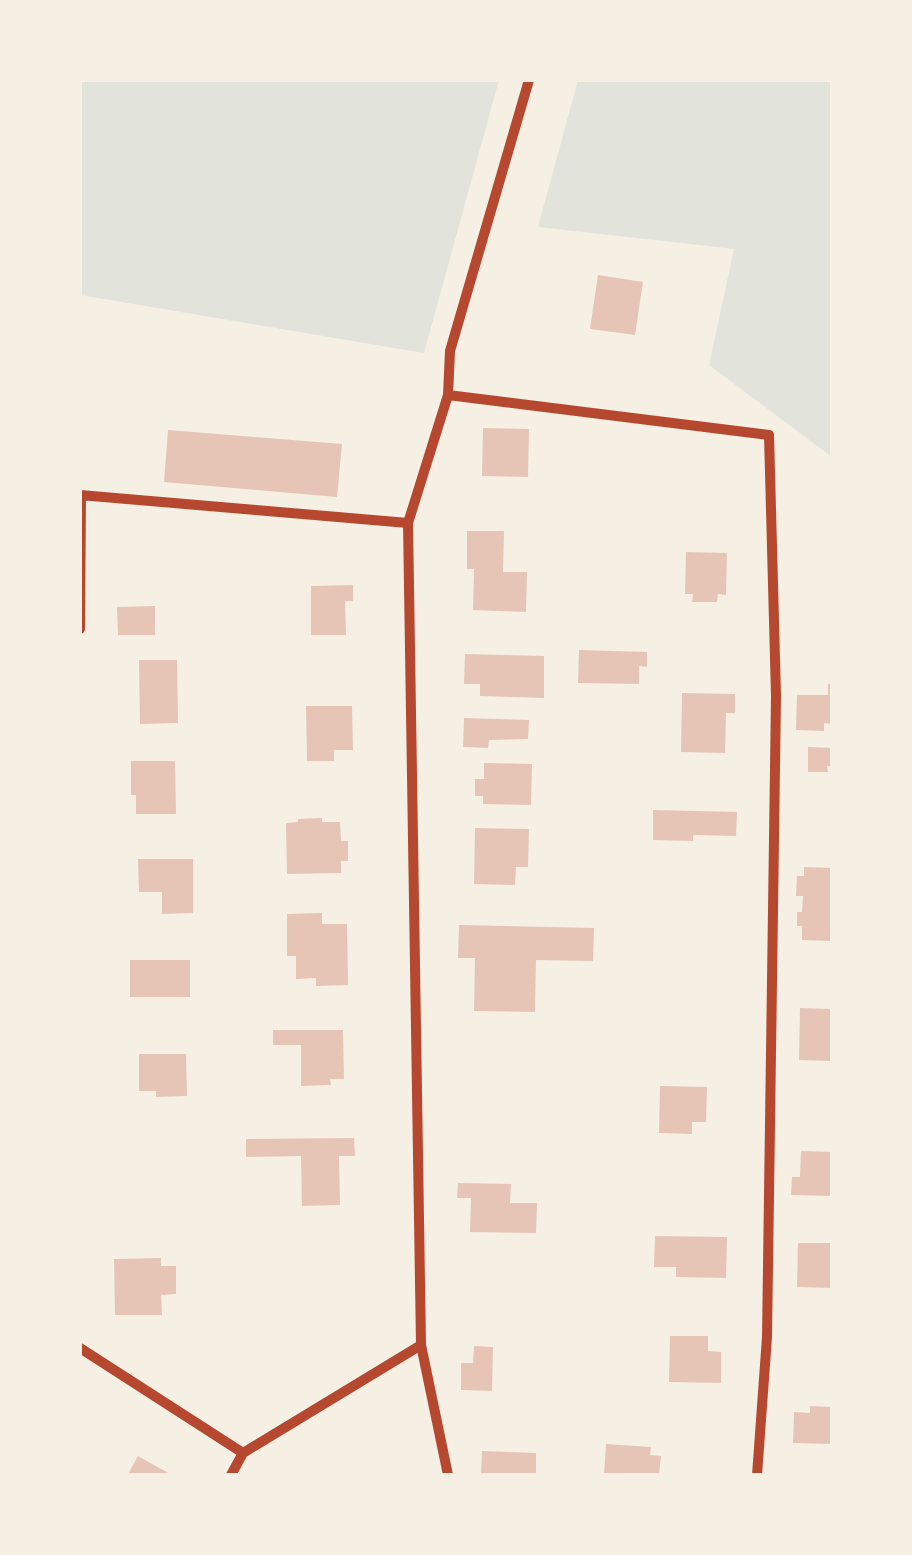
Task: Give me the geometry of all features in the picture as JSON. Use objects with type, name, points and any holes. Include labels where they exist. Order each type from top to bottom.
[{"type":"street","points":[[448,1475],[421,1345],[408,523],[448,395],[450,350],[529,80]]},
{"type":"street","points":[[448,395],[769,434],[776,696],[768,1337],[757,1475]]},
{"type":"street","points":[[80,629],[81,495],[408,523]]},
{"type":"street","points":[[231,1475],[244,1453],[421,1345]]},
{"type":"street","points":[[80,1348],[244,1453]]},
{"type":"shaded area","points":[[80,80],[499,80],[424,353],[80,295]]},
{"type":"shaded area","points":[[578,80],[832,80],[832,457],[709,365],[734,249],[538,227]]},
{"type":"building","points":[[598,275],[643,282],[635,335],[590,329]]},
{"type":"building","points":[[483,428],[529,429],[528,477],[482,476]]},
{"type":"building","points":[[168,430],[342,444],[337,497],[164,482]]},
{"type":"building","points":[[467,531],[504,531],[503,572],[527,572],[526,612],[473,610],[474,569],[467,569]]},
{"type":"building","points":[[686,552],[727,553],[726,595],[718,594],[717,602],[692,602],[693,594],[685,594]]},
{"type":"building","points":[[353,585],[353,601],[345,601],[346,635],[311,635],[311,586]]},
{"type":"building","points":[[155,606],[155,635],[118,635],[117,607]]},
{"type":"building","points":[[579,650],[647,652],[647,667],[639,666],[639,684],[578,683]]},
{"type":"building","points":[[465,654],[544,656],[544,698],[480,696],[480,684],[464,684]]},
{"type":"building","points":[[139,660],[177,660],[178,723],[140,724]]},
{"type":"building","points":[[828,684],[832,684],[832,724],[824,723],[824,731],[796,730],[797,695],[828,695]]},
{"type":"building","points":[[682,693],[735,694],[735,713],[726,713],[725,753],[681,752]]},
{"type":"building","points":[[306,706],[352,706],[353,750],[334,750],[334,761],[307,761]]},
{"type":"building","points":[[464,718],[529,720],[528,739],[489,740],[488,748],[463,747]]},
{"type":"building","points":[[808,747],[832,748],[828,772],[808,772]]},
{"type":"building","points":[[131,761],[175,761],[176,814],[136,814],[136,795],[131,795]]},
{"type":"building","points":[[484,763],[532,764],[531,805],[483,804],[483,796],[475,796],[475,779],[484,779]]},
{"type":"building","points":[[653,810],[737,812],[736,836],[693,835],[693,841],[653,840]]},
{"type":"building","points":[[322,818],[322,822],[340,822],[341,841],[348,841],[348,861],[341,861],[341,873],[287,874],[286,823]]},
{"type":"building","points":[[475,828],[529,829],[528,867],[516,867],[515,885],[474,884]]},
{"type":"building","points":[[138,859],[193,859],[193,913],[162,914],[162,892],[139,892]]},
{"type":"building","points":[[804,867],[832,868],[832,941],[802,940],[797,912],[802,912],[803,896],[796,896],[797,876],[804,876]]},
{"type":"building","points":[[322,913],[322,924],[347,924],[348,985],[316,986],[316,978],[296,979],[296,956],[287,956],[287,914]]},
{"type":"building","points":[[459,925],[594,928],[593,961],[536,960],[535,1012],[474,1011],[475,958],[458,958]]},
{"type":"building","points":[[130,960],[190,960],[190,997],[130,997]]},
{"type":"building","points":[[800,1008],[832,1009],[832,1061],[799,1060]]},
{"type":"building","points":[[273,1030],[343,1030],[344,1079],[330,1079],[331,1085],[301,1086],[301,1045],[273,1045]]},
{"type":"building","points":[[139,1054],[186,1054],[187,1096],[156,1097],[156,1091],[139,1091]]},
{"type":"building","points":[[660,1086],[707,1087],[706,1122],[692,1122],[692,1134],[659,1133]]},
{"type":"building","points":[[354,1138],[355,1156],[339,1156],[340,1205],[302,1206],[301,1156],[246,1157],[246,1139]]},
{"type":"building","points":[[801,1151],[832,1152],[832,1196],[791,1195],[792,1177],[800,1177]]},
{"type":"building","points":[[458,1183],[511,1184],[510,1203],[537,1203],[536,1233],[470,1232],[471,1198],[457,1198]]},
{"type":"building","points":[[655,1236],[727,1237],[726,1278],[676,1277],[676,1267],[654,1267]]},
{"type":"building","points":[[798,1243],[832,1243],[832,1288],[797,1287]]},
{"type":"building","points":[[161,1258],[161,1266],[176,1266],[176,1294],[161,1295],[162,1315],[115,1315],[114,1259]]},
{"type":"building","points":[[670,1336],[708,1336],[708,1351],[721,1352],[721,1383],[669,1382]]},
{"type":"building","points":[[474,1346],[493,1347],[492,1391],[461,1390],[461,1363],[473,1363]]},
{"type":"building","points":[[810,1406],[832,1407],[832,1444],[793,1443],[794,1412],[810,1413]]},
{"type":"building","points":[[606,1444],[651,1447],[650,1455],[661,1456],[659,1475],[604,1475]]},
{"type":"building","points":[[482,1451],[536,1453],[536,1475],[481,1475]]},
{"type":"building","points":[[138,1456],[172,1475],[128,1474]]}]
